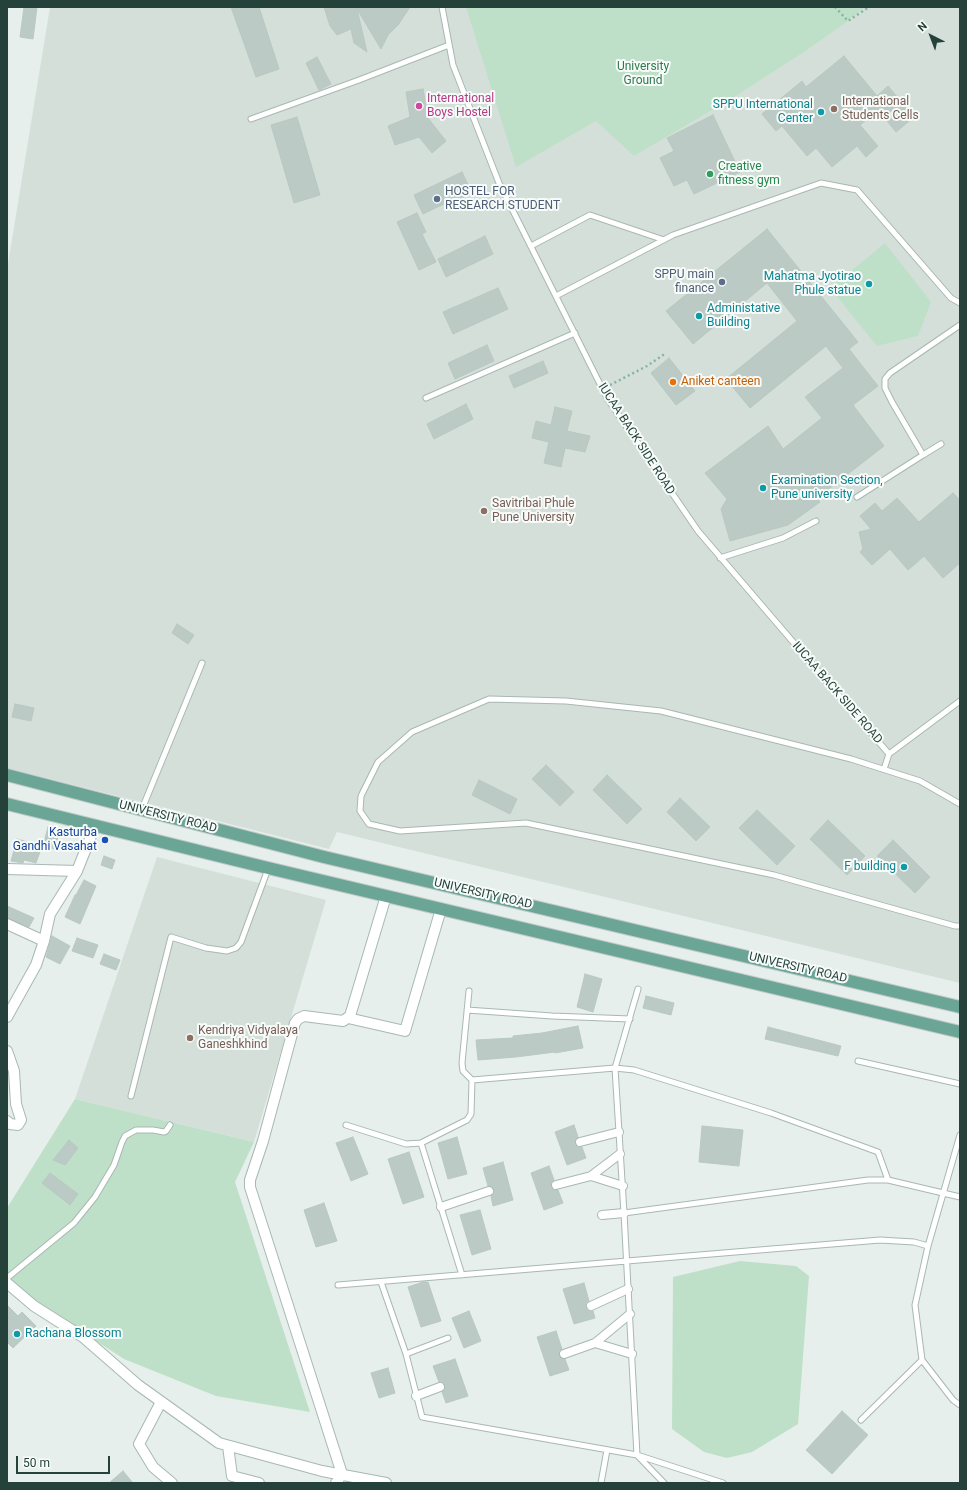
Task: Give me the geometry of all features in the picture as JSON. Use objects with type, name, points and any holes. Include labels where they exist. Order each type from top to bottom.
[{"type":"main road","name":"UNIVERSITY ROAD","points":[[7,775],[324,857],[960,1007]]},
{"type":"main road","name":"UNIVERSITY ROAD","points":[[7,804],[268,868],[960,1032]]},
{"type":"street","points":[[7,1017],[36,965],[44,941],[50,914],[77,871],[95,826]]},
{"type":"street","points":[[7,869],[77,871]]},
{"type":"street","points":[[342,1474],[250,1187],[250,1180],[263,1141],[296,1021],[304,1016],[343,1021],[350,1016],[386,896]]},
{"type":"street","points":[[348,1018],[405,1031],[441,909]]},
{"type":"street","points":[[7,924],[44,941]]},
{"type":"street","points":[[7,1051],[14,1071],[16,1104],[21,1120],[18,1125],[10,1124],[7,1121]]},
{"type":"street","points":[[580,1142],[619,1132]]},
{"type":"street","points":[[556,1185],[591,1176],[620,1154]]},
{"type":"street","points":[[591,1176],[622,1186]]},
{"type":"street","points":[[441,1208],[489,1192]]},
{"type":"street","points":[[602,1215],[624,1213]]},
{"type":"street","points":[[7,1283],[34,1306],[83,1337],[138,1385],[219,1444],[322,1471],[386,1483]]},
{"type":"street","points":[[591,1306],[628,1290]]},
{"type":"street","points":[[564,1354],[595,1343],[630,1314]]},
{"type":"street","points":[[595,1343],[632,1354]]},
{"type":"street","points":[[416,1396],[440,1387]]},
{"type":"street","points":[[161,1402],[139,1444],[153,1467],[172,1483]]},
{"type":"street","points":[[228,1446],[232,1476],[259,1483]]},
{"type":"street","points":[[336,1483],[342,1474]]},
{"type":"lane","name":"IUCAA BACK SIDE ROAD","points":[[442,7],[453,65],[500,183],[607,398],[698,531],[889,754]]},
{"type":"lane","points":[[251,119],[359,80],[449,45]]},
{"type":"lane","points":[[556,296],[673,236],[821,182],[857,190],[951,298],[960,303]]},
{"type":"lane","points":[[531,246],[590,215],[664,240]]},
{"type":"lane","points":[[923,455],[892,402],[886,388],[885,379],[890,373],[960,325]]},
{"type":"lane","points":[[426,398],[575,334]]},
{"type":"lane","points":[[857,497],[941,444]]},
{"type":"lane","points":[[720,558],[783,538],[816,521]]},
{"type":"lane","points":[[142,810],[202,663]]},
{"type":"lane","points":[[960,804],[920,781],[884,769],[844,757],[661,711],[566,701],[489,699],[412,732],[378,762],[361,796],[360,811],[369,824],[400,831],[526,823],[774,875],[955,926],[960,926]]},
{"type":"lane","points":[[884,769],[889,754],[960,701]]},
{"type":"lane","points":[[131,1096],[171,938],[206,948],[227,951],[236,948],[246,929],[268,868]]},
{"type":"lane","points":[[638,989],[615,1068],[637,1455],[664,1483]]},
{"type":"lane","points":[[346,1126],[406,1144],[421,1143],[466,1120],[471,1114],[472,1080],[463,1071],[462,1063],[469,991]]},
{"type":"lane","points":[[467,1010],[552,1016],[630,1019]]},
{"type":"lane","points":[[858,1061],[960,1084]]},
{"type":"lane","points":[[472,1080],[615,1068],[634,1070],[771,1113],[878,1152],[888,1180]]},
{"type":"lane","points":[[7,1278],[74,1223],[95,1197],[114,1165],[125,1136],[136,1130],[153,1130],[164,1132],[170,1125]]},
{"type":"lane","points":[[960,1135],[928,1246],[915,1305],[922,1360],[953,1400],[960,1405]]},
{"type":"lane","points":[[421,1143],[462,1275]]},
{"type":"lane","points":[[624,1213],[868,1180],[888,1180],[960,1197]]},
{"type":"lane","points":[[338,1285],[880,1240],[914,1242],[928,1246]]},
{"type":"lane","points":[[381,1282],[406,1354],[422,1417],[637,1455],[723,1483]]},
{"type":"lane","points":[[406,1354],[448,1338]]},
{"type":"lane","points":[[862,1420],[922,1360]]},
{"type":"lane","points":[[601,1483],[607,1450]]},
{"type":"path","points":[[835,7],[848,21],[869,7]]},
{"type":"path","points":[[602,389],[647,366],[666,353]]},
{"type":"shaded area","name":"Savitribai Phule Pune University","points":[[50,7],[960,7],[960,983],[337,832],[329,849],[7,768],[7,270]]},
{"type":"shaded area","name":"Kendriya Vidyalaya Ganeshkhind","points":[[157,857],[326,900],[254,1142],[75,1099]]},
{"type":"green space","name":"University Ground","points":[[466,7],[865,7],[804,52],[734,97],[634,156],[596,121],[516,167]]},
{"type":"green space","points":[[885,243],[931,302],[918,336],[877,346],[830,288]]},
{"type":"green space","points":[[75,1099],[254,1142],[235,1182],[310,1412],[216,1396],[124,1359],[7,1283],[7,1208]]},
{"type":"green space","points":[[740,1261],[796,1266],[809,1276],[798,1424],[752,1452],[727,1458],[704,1452],[672,1429],[673,1277]]},
{"type":"building","points":[[24,7],[37,7],[33,39],[20,37]]},
{"type":"building","points":[[231,7],[259,7],[279,69],[256,77]]},
{"type":"building","points":[[324,7],[410,7],[398,25],[388,35],[381,49],[357,9],[367,52],[354,43],[351,29],[337,35],[330,26]]},
{"type":"building","name":"SPPU International Center","points":[[844,56],[877,96],[888,86],[914,117],[896,132],[878,110],[860,125],[878,146],[866,157],[857,146],[832,167],[816,148],[807,156],[782,126],[776,131],[762,114],[802,81],[806,87]]},
{"type":"building","points":[[317,57],[331,84],[319,90],[306,63]]},
{"type":"building","points":[[423,89],[428,118],[446,141],[432,153],[419,137],[395,145],[388,126],[410,117],[406,92]]},
{"type":"building","points":[[713,115],[740,172],[694,194],[687,180],[674,186],[660,158],[674,151],[667,138]]},
{"type":"building","points":[[297,117],[320,195],[294,203],[271,125]]},
{"type":"building","points":[[462,172],[472,193],[423,214],[414,195]]},
{"type":"building","points":[[417,213],[426,232],[422,234],[436,262],[419,270],[397,222]]},
{"type":"building","points":[[767,229],[858,342],[849,349],[878,386],[853,405],[884,446],[817,498],[820,502],[788,525],[730,541],[721,509],[727,499],[705,473],[768,426],[783,449],[822,418],[805,397],[843,368],[826,346],[750,408],[726,379],[797,321],[767,283],[693,344],[666,311]]},
{"type":"building","points":[[485,236],[493,254],[446,277],[438,259]]},
{"type":"building","points":[[498,288],[508,309],[453,334],[443,312]]},
{"type":"building","points":[[487,345],[494,361],[455,379],[448,363]]},
{"type":"building","name":"Aniket canteen","points":[[669,358],[695,391],[676,405],[651,373]]},
{"type":"building","points":[[543,361],[548,373],[514,388],[509,376]]},
{"type":"building","points":[[466,404],[473,419],[434,439],[427,424]]},
{"type":"building","points":[[555,407],[572,411],[567,431],[590,436],[585,452],[565,448],[561,467],[544,463],[549,442],[532,438],[536,421],[551,425]]},
{"type":"building","points":[[953,493],[960,500],[960,563],[943,578],[924,556],[908,570],[890,549],[872,565],[860,552],[863,549],[859,532],[871,529],[860,516],[875,503],[882,511],[897,498],[919,522]]},
{"type":"building","points":[[177,624],[194,635],[188,644],[172,633]]},
{"type":"building","points":[[15,704],[34,708],[31,721],[12,717]]},
{"type":"building","points":[[546,765],[574,792],[560,806],[532,779]]},
{"type":"building","points":[[607,775],[642,809],[627,824],[593,790]]},
{"type":"building","points":[[479,780],[517,799],[510,814],[472,795]]},
{"type":"building","points":[[680,798],[710,827],[696,841],[667,812]]},
{"type":"building","points":[[757,810],[795,846],[777,865],[739,828]]},
{"type":"building","points":[[828,820],[865,856],[847,875],[810,839]]},
{"type":"building","points":[[48,827],[60,831],[54,849],[43,846]]},
{"type":"building","points":[[17,839],[42,846],[36,863],[24,860],[23,863],[11,861]]},
{"type":"building","name":"F building","points":[[893,840],[930,877],[915,893],[877,856]]},
{"type":"building","points":[[104,856],[115,860],[112,869],[101,865]]},
{"type":"building","points":[[84,880],[96,886],[80,924],[65,917]]},
{"type":"building","points":[[7,906],[34,918],[29,927],[7,918]]},
{"type":"building","points":[[52,936],[70,946],[60,964],[46,957]]},
{"type":"building","points":[[77,938],[98,945],[93,958],[72,951]]},
{"type":"building","points":[[104,954],[120,960],[116,970],[100,964]]},
{"type":"building","points":[[585,974],[602,979],[593,1012],[577,1007]]},
{"type":"building","points":[[646,996],[674,1003],[671,1015],[643,1008]]},
{"type":"building","points":[[578,1026],[583,1048],[555,1053],[478,1060],[476,1040],[513,1038],[513,1036],[542,1033]]},
{"type":"building","points":[[768,1027],[841,1046],[838,1056],[765,1039]]},
{"type":"building","points":[[574,1125],[578,1137],[575,1140],[575,1144],[578,1147],[582,1147],[586,1158],[567,1165],[555,1132]]},
{"type":"building","points":[[702,1126],[743,1130],[739,1166],[699,1162]]},
{"type":"building","points":[[353,1137],[368,1174],[351,1181],[336,1143]]},
{"type":"building","points":[[457,1137],[467,1174],[448,1179],[438,1143]]},
{"type":"building","points":[[69,1140],[78,1148],[65,1165],[53,1160]]},
{"type":"building","points":[[409,1152],[424,1197],[403,1204],[388,1159]]},
{"type":"building","points":[[503,1162],[513,1200],[493,1206],[491,1196],[494,1190],[492,1187],[488,1186],[483,1168]]},
{"type":"building","points":[[549,1166],[554,1180],[551,1183],[551,1187],[554,1190],[558,1190],[563,1203],[544,1210],[531,1173]]},
{"type":"building","points":[[50,1173],[78,1194],[70,1205],[42,1183]]},
{"type":"building","points":[[324,1203],[337,1241],[316,1247],[304,1210]]},
{"type":"building","points":[[480,1210],[491,1249],[472,1255],[460,1215]]},
{"type":"building","points":[[423,1282],[428,1282],[441,1321],[421,1327],[408,1287]]},
{"type":"building","points":[[584,1283],[589,1301],[586,1303],[586,1308],[588,1311],[593,1311],[595,1318],[574,1324],[563,1289]]},
{"type":"building","name":"Rachana Blossom","points":[[7,1305],[18,1316],[22,1312],[36,1326],[13,1348],[7,1342]]},
{"type":"building","points":[[469,1311],[481,1341],[464,1348],[452,1318]]},
{"type":"building","points":[[556,1331],[562,1349],[559,1355],[561,1358],[565,1359],[569,1370],[550,1376],[537,1337]]},
{"type":"building","points":[[455,1359],[468,1396],[446,1403],[442,1392],[445,1385],[439,1382],[433,1366]]},
{"type":"building","points":[[388,1368],[395,1393],[379,1398],[371,1373]]},
{"type":"building","points":[[842,1411],[868,1435],[832,1474],[806,1450]]},
{"type":"building","points":[[123,1471],[133,1483],[109,1483]]},
{"type":"place","name":"International Boys Hostel","points":[[419,106]]},
{"type":"place","name":"International Students Cells","points":[[834,109]]},
{"type":"place","name":"SPPU International Center","points":[[821,112]]},
{"type":"place","name":"Creative fitness gym","points":[[710,174]]},
{"type":"place","name":"HOSTEL FOR RESEARCH STUDENT","points":[[437,199]]},
{"type":"place","name":"SPPU main finance","points":[[722,282]]},
{"type":"place","name":"Mahatma Jyotirao Phule statue","points":[[869,284]]},
{"type":"place","name":"Administative Building","points":[[699,316]]},
{"type":"place","name":"Aniket canteen","points":[[673,382]]},
{"type":"place","name":"Examination Section, Pune university","points":[[763,488]]},
{"type":"place","name":"Savitribai Phule Pune University","points":[[484,511]]},
{"type":"place","name":"Kasturba Gandhi Vasahat","points":[[105,840]]},
{"type":"place","name":"F building","points":[[904,867]]},
{"type":"place","name":"Kendriya Vidyalaya Ganeshkhind","points":[[190,1038]]},
{"type":"place","name":"Rachana Blossom","points":[[17,1334]]}]
